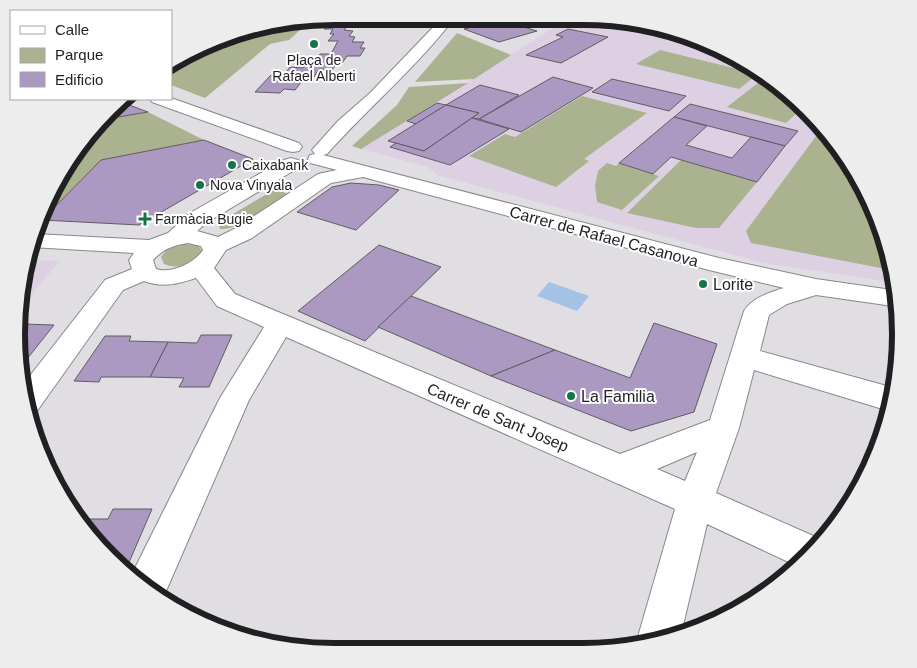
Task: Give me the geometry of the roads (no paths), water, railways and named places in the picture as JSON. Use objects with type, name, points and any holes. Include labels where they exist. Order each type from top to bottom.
[{"type":"street","points":[[319,155],[344,125],[376,96],[440,25]]},
{"type":"street","name":"Carrer de Rafael Casanova","points":[[161,100],[295,148],[303,164],[319,155],[367,173],[717,265],[816,287],[889,297]]},
{"type":"street","points":[[319,131],[344,125]]},
{"type":"street","points":[[40,240],[153,247],[176,238],[198,218],[295,148],[344,125]]},
{"type":"street","points":[[153,247],[141,260],[140,267],[144,272],[153,276],[170,277],[189,273],[207,258],[324,178],[345,174],[367,173]]},
{"type":"street","points":[[176,238],[201,238],[210,241],[207,258]]},
{"type":"street","name":"Carrer de Sant Josep","points":[[207,258],[210,277],[217,290],[226,300],[695,501],[803,550]]},
{"type":"street","points":[[717,265],[743,287],[757,312]]},
{"type":"street","points":[[31,395],[114,285],[144,272]]},
{"type":"street","points":[[660,633],[695,501],[723,428],[757,312],[778,298],[816,287]]},
{"type":"street","points":[[150,582],[235,398],[281,322]]},
{"type":"street","points":[[744,357],[885,398]]},
{"type":"street","points":[[619,469],[723,428]]},
{"type":"water","points":[[549,282],[589,296],[577,311],[537,296]]},
{"type":"place","name":"Plaça de Rafael Alberti","points":[[314,44]]},
{"type":"place","name":"Caixabank","points":[[232,165]]},
{"type":"place","name":"Nova Vinyala","points":[[200,185]]},
{"type":"place","name":"Farmàcia Bugie","points":[[145,219]]},
{"type":"place","name":"Lorite","points":[[703,284]]},
{"type":"place","name":"La Familia","points":[[571,396]]}]
